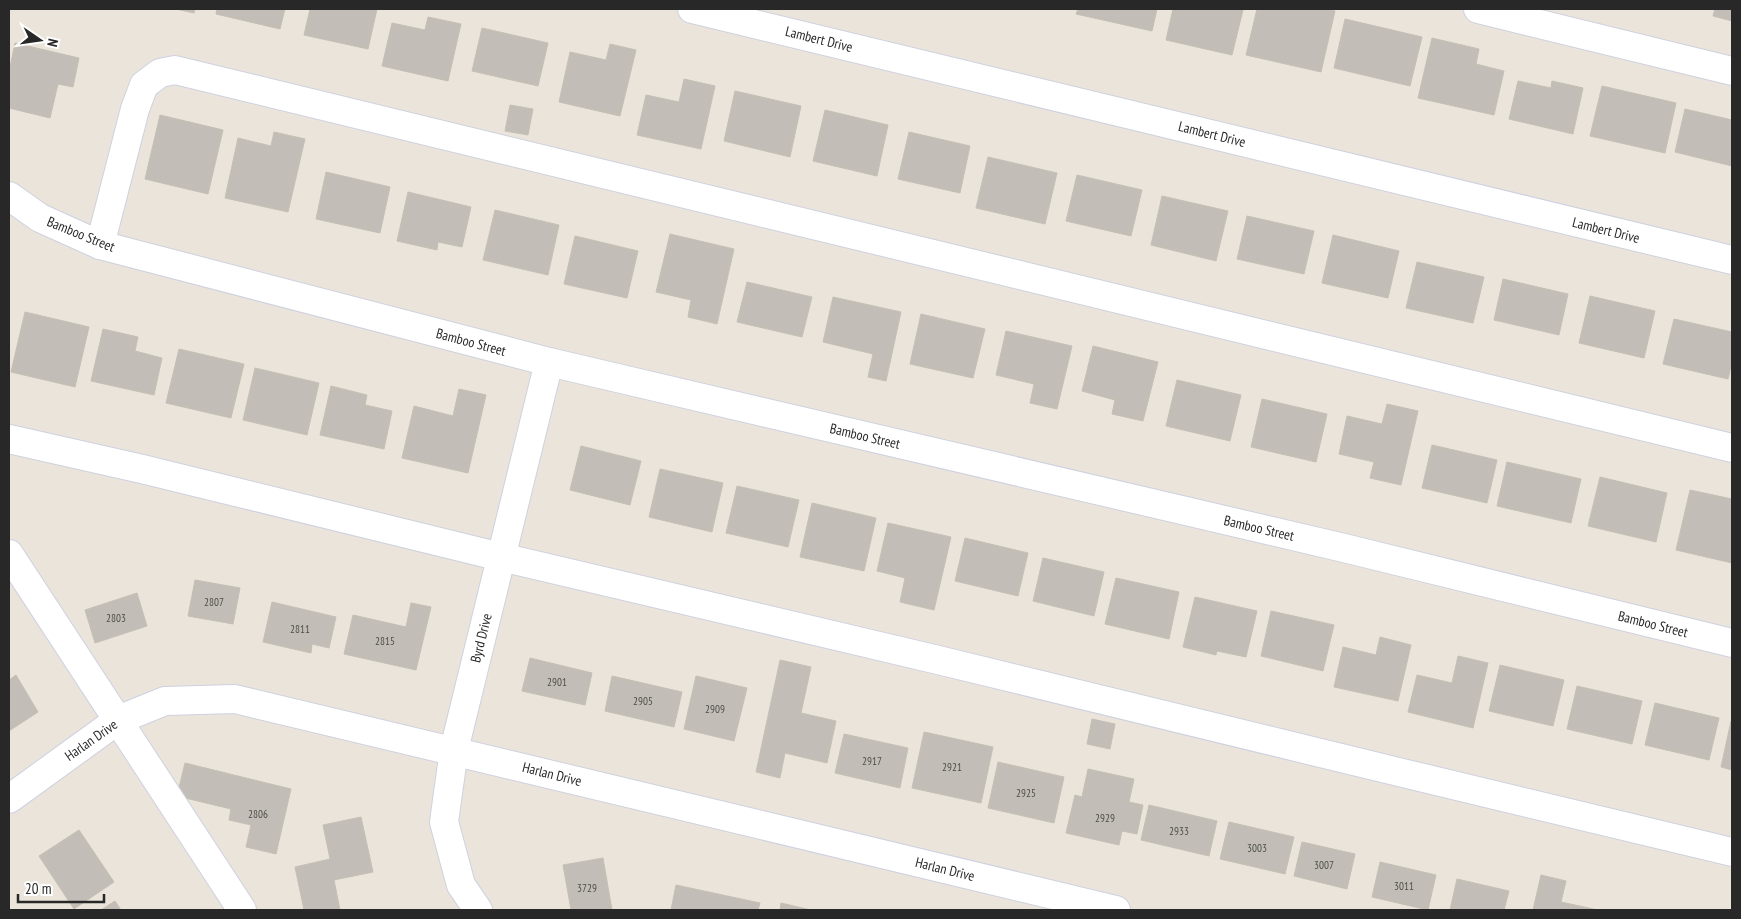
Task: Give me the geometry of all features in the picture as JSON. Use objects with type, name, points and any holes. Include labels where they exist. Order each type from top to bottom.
[{"type":"street","name":"Lambert Drive","points":[[692,9],[1732,260]]},
{"type":"street","points":[[1478,9],[1732,71]]},
{"type":"street","points":[[100,245],[135,109],[144,85],[160,73],[175,70],[1732,448]]},
{"type":"street","name":"Bamboo Street","points":[[9,196],[40,218],[100,245],[549,362],[1334,546],[1732,643]]},
{"type":"street","name":"Byrd Drive","points":[[478,910],[461,885],[444,822],[454,750],[549,362]]},
{"type":"street","points":[[9,439],[142,469],[1732,852]]},
{"type":"street","points":[[9,554],[242,910]]},
{"type":"street","name":"Harlan Drive","points":[[9,798],[118,720],[165,701],[235,699],[1116,910]]},
{"type":"building","points":[[176,9],[195,9],[194,13]]},
{"type":"building","points":[[217,9],[285,9],[280,29],[216,14]]},
{"type":"building","points":[[310,9],[377,9],[368,49],[304,35]]},
{"type":"building","points":[[1078,9],[1157,9],[1152,31],[1076,14]]},
{"type":"building","points":[[1173,9],[1243,10],[1232,55],[1166,40]]},
{"type":"building","points":[[1257,9],[1324,9],[1335,11],[1321,72],[1246,55]]},
{"type":"building","points":[[1715,9],[1732,9],[1732,21],[1713,16]]},
{"type":"building","points":[[428,17],[461,24],[448,81],[382,66],[392,23],[425,30]]},
{"type":"building","points":[[1345,19],[1422,37],[1410,86],[1334,68]]},
{"type":"building","points":[[482,28],[548,43],[538,86],[472,71]]},
{"type":"building","points":[[1432,38],[1479,49],[1476,64],[1504,71],[1494,115],[1418,98]]},
{"type":"building","points":[[15,43],[79,58],[73,87],[58,84],[50,118],[9,108],[9,72]]},
{"type":"building","points":[[610,44],[636,50],[620,116],[559,102],[570,52],[606,60]]},
{"type":"building","points":[[684,79],[715,86],[701,149],[637,135],[646,95],[679,102]]},
{"type":"building","points":[[1518,81],[1551,88],[1552,81],[1583,88],[1573,134],[1509,119]]},
{"type":"building","points":[[1602,86],[1676,103],[1665,153],[1590,136]]},
{"type":"building","points":[[735,91],[801,106],[790,157],[724,141]]},
{"type":"building","points":[[510,105],[533,109],[528,135],[505,131]]},
{"type":"building","points":[[1685,109],[1732,120],[1732,166],[1675,152]]},
{"type":"building","points":[[825,110],[888,125],[877,176],[813,161]]},
{"type":"building","points":[[160,115],[223,130],[208,194],[145,179]]},
{"type":"building","points":[[274,132],[305,139],[288,212],[225,198],[238,138],[271,146]]},
{"type":"building","points":[[909,132],[970,146],[960,193],[898,179]]},
{"type":"building","points":[[988,157],[1057,173],[1045,224],[976,208]]},
{"type":"building","points":[[326,172],[390,187],[380,233],[316,219]]},
{"type":"building","points":[[1077,175],[1142,190],[1131,236],[1066,221]]},
{"type":"building","points":[[408,192],[471,207],[462,247],[438,242],[437,250],[397,241]]},
{"type":"building","points":[[1162,196],[1228,211],[1216,261],[1151,245]]},
{"type":"building","points":[[495,210],[559,225],[548,275],[483,260]]},
{"type":"building","points":[[1247,216],[1314,231],[1304,274],[1237,259]]},
{"type":"building","points":[[670,234],[734,249],[717,324],[688,317],[691,300],[656,292]]},
{"type":"building","points":[[1333,235],[1399,251],[1388,298],[1322,283]]},
{"type":"building","points":[[575,236],[638,251],[627,298],[564,284]]},
{"type":"building","points":[[1417,262],[1484,277],[1473,323],[1406,308]]},
{"type":"building","points":[[1503,279],[1568,294],[1559,335],[1494,320]]},
{"type":"building","points":[[747,282],[812,297],[802,337],[737,322]]},
{"type":"building","points":[[1590,296],[1655,311],[1644,358],[1579,343]]},
{"type":"building","points":[[833,297],[901,312],[886,381],[868,377],[873,354],[823,342]]},
{"type":"building","points":[[25,312],[89,327],[75,387],[11,372]]},
{"type":"building","points":[[921,314],[985,329],[973,378],[910,364]]},
{"type":"building","points":[[1674,319],[1732,332],[1732,362],[1728,379],[1663,364]]},
{"type":"building","points":[[103,329],[138,337],[135,351],[162,358],[154,395],[91,381]]},
{"type":"building","points":[[1006,331],[1072,346],[1057,409],[1030,403],[1034,384],[996,375]]},
{"type":"building","points":[[1093,346],[1158,362],[1143,421],[1112,414],[1115,400],[1082,391]]},
{"type":"building","points":[[179,349],[244,364],[231,418],[166,403]]},
{"type":"building","points":[[255,368],[319,383],[307,435],[243,420]]},
{"type":"building","points":[[1177,380],[1241,395],[1230,441],[1166,426]]},
{"type":"building","points":[[331,386],[367,395],[365,405],[392,411],[384,449],[320,435]]},
{"type":"building","points":[[459,389],[486,395],[468,473],[402,458],[414,406],[453,416]]},
{"type":"building","points":[[1262,399],[1327,414],[1316,462],[1251,447]]},
{"type":"building","points":[[1387,404],[1418,411],[1401,485],[1370,478],[1374,462],[1339,454],[1347,416],[1382,424]]},
{"type":"building","points":[[1432,445],[1497,460],[1487,503],[1422,488]]},
{"type":"building","points":[[581,446],[641,461],[630,505],[570,490]]},
{"type":"building","points":[[1507,462],[1581,479],[1571,523],[1497,506]]},
{"type":"building","points":[[660,469],[723,483],[712,532],[649,517]]},
{"type":"building","points":[[1600,477],[1667,493],[1656,542],[1588,526]]},
{"type":"building","points":[[737,486],[799,500],[788,547],[726,533]]},
{"type":"building","points":[[1690,490],[1732,499],[1732,563],[1676,550]]},
{"type":"building","points":[[812,503],[876,518],[864,571],[800,557]]},
{"type":"building","points":[[888,523],[951,537],[934,610],[900,602],[905,578],[877,571]]},
{"type":"building","points":[[965,538],[1028,553],[1018,596],[955,581]]},
{"type":"building","points":[[1043,558],[1104,572],[1094,616],[1033,601]]},
{"type":"building","points":[[1116,578],[1179,592],[1169,639],[1105,624]]},
{"type":"building","points":[[195,580],[240,588],[233,624],[188,616]]},
{"type":"building","points":[[137,593],[147,626],[95,643],[85,610]]},
{"type":"building","points":[[1195,597],[1257,611],[1246,657],[1217,651],[1216,655],[1183,647]]},
{"type":"building","points":[[272,602],[336,617],[329,648],[312,644],[311,653],[263,642]]},
{"type":"building","points":[[411,603],[431,607],[416,670],[344,654],[353,615],[406,627]]},
{"type":"building","points":[[1271,611],[1334,625],[1323,671],[1261,656]]},
{"type":"building","points":[[1380,637],[1411,645],[1398,701],[1334,687],[1343,647],[1376,655]]},
{"type":"building","points":[[1458,656],[1488,663],[1473,728],[1408,712],[1417,675],[1452,683]]},
{"type":"building","points":[[530,658],[592,673],[585,705],[522,691]]},
{"type":"building","points":[[780,660],[811,667],[801,713],[836,721],[827,763],[785,753],[780,778],[756,772]]},
{"type":"building","points":[[1500,665],[1564,680],[1553,726],[1489,711]]},
{"type":"building","points":[[16,675],[38,712],[9,731],[9,680]]},
{"type":"building","points":[[612,676],[682,692],[674,727],[605,711]]},
{"type":"building","points":[[696,676],[747,688],[734,741],[684,729]]},
{"type":"building","points":[[1577,686],[1642,701],[1632,744],[1567,729]]},
{"type":"building","points":[[1655,703],[1719,718],[1709,760],[1645,745]]},
{"type":"building","points":[[1092,719],[1115,724],[1110,749],[1087,744]]},
{"type":"building","points":[[1732,721],[1732,770],[1721,767]]},
{"type":"building","points":[[924,732],[993,747],[981,803],[912,788]]},
{"type":"building","points":[[844,734],[908,748],[900,788],[835,773]]},
{"type":"building","points":[[998,762],[1064,777],[1054,823],[988,808]]},
{"type":"building","points":[[185,763],[291,789],[276,854],[246,847],[251,825],[229,820],[231,809],[177,796]]},
{"type":"building","points":[[1088,769],[1134,779],[1129,802],[1143,805],[1137,834],[1122,831],[1119,845],[1066,833],[1075,795],[1082,797]]},
{"type":"building","points":[[1149,805],[1217,821],[1209,856],[1141,840]]},
{"type":"building","points":[[361,817],[373,872],[334,880],[340,910],[304,910],[295,867],[330,859],[323,825]]},
{"type":"building","points":[[1229,822],[1294,837],[1285,874],[1220,859]]},
{"type":"building","points":[[79,830],[114,882],[74,909],[39,856]]},
{"type":"building","points":[[1302,842],[1355,854],[1347,889],[1294,876]]},
{"type":"building","points":[[603,858],[612,910],[571,910],[563,865]]},
{"type":"building","points":[[1380,862],[1436,875],[1428,910],[1372,897]]},
{"type":"building","points":[[1541,875],[1566,881],[1561,902],[1598,910],[1533,910]]},
{"type":"building","points":[[1457,879],[1509,891],[1504,910],[1450,910]]},
{"type":"building","points":[[676,885],[760,903],[758,910],[671,910]]},
{"type":"building","points":[[115,901],[121,910],[101,910]]},
{"type":"building","points":[[781,903],[811,910],[780,910]]}]
